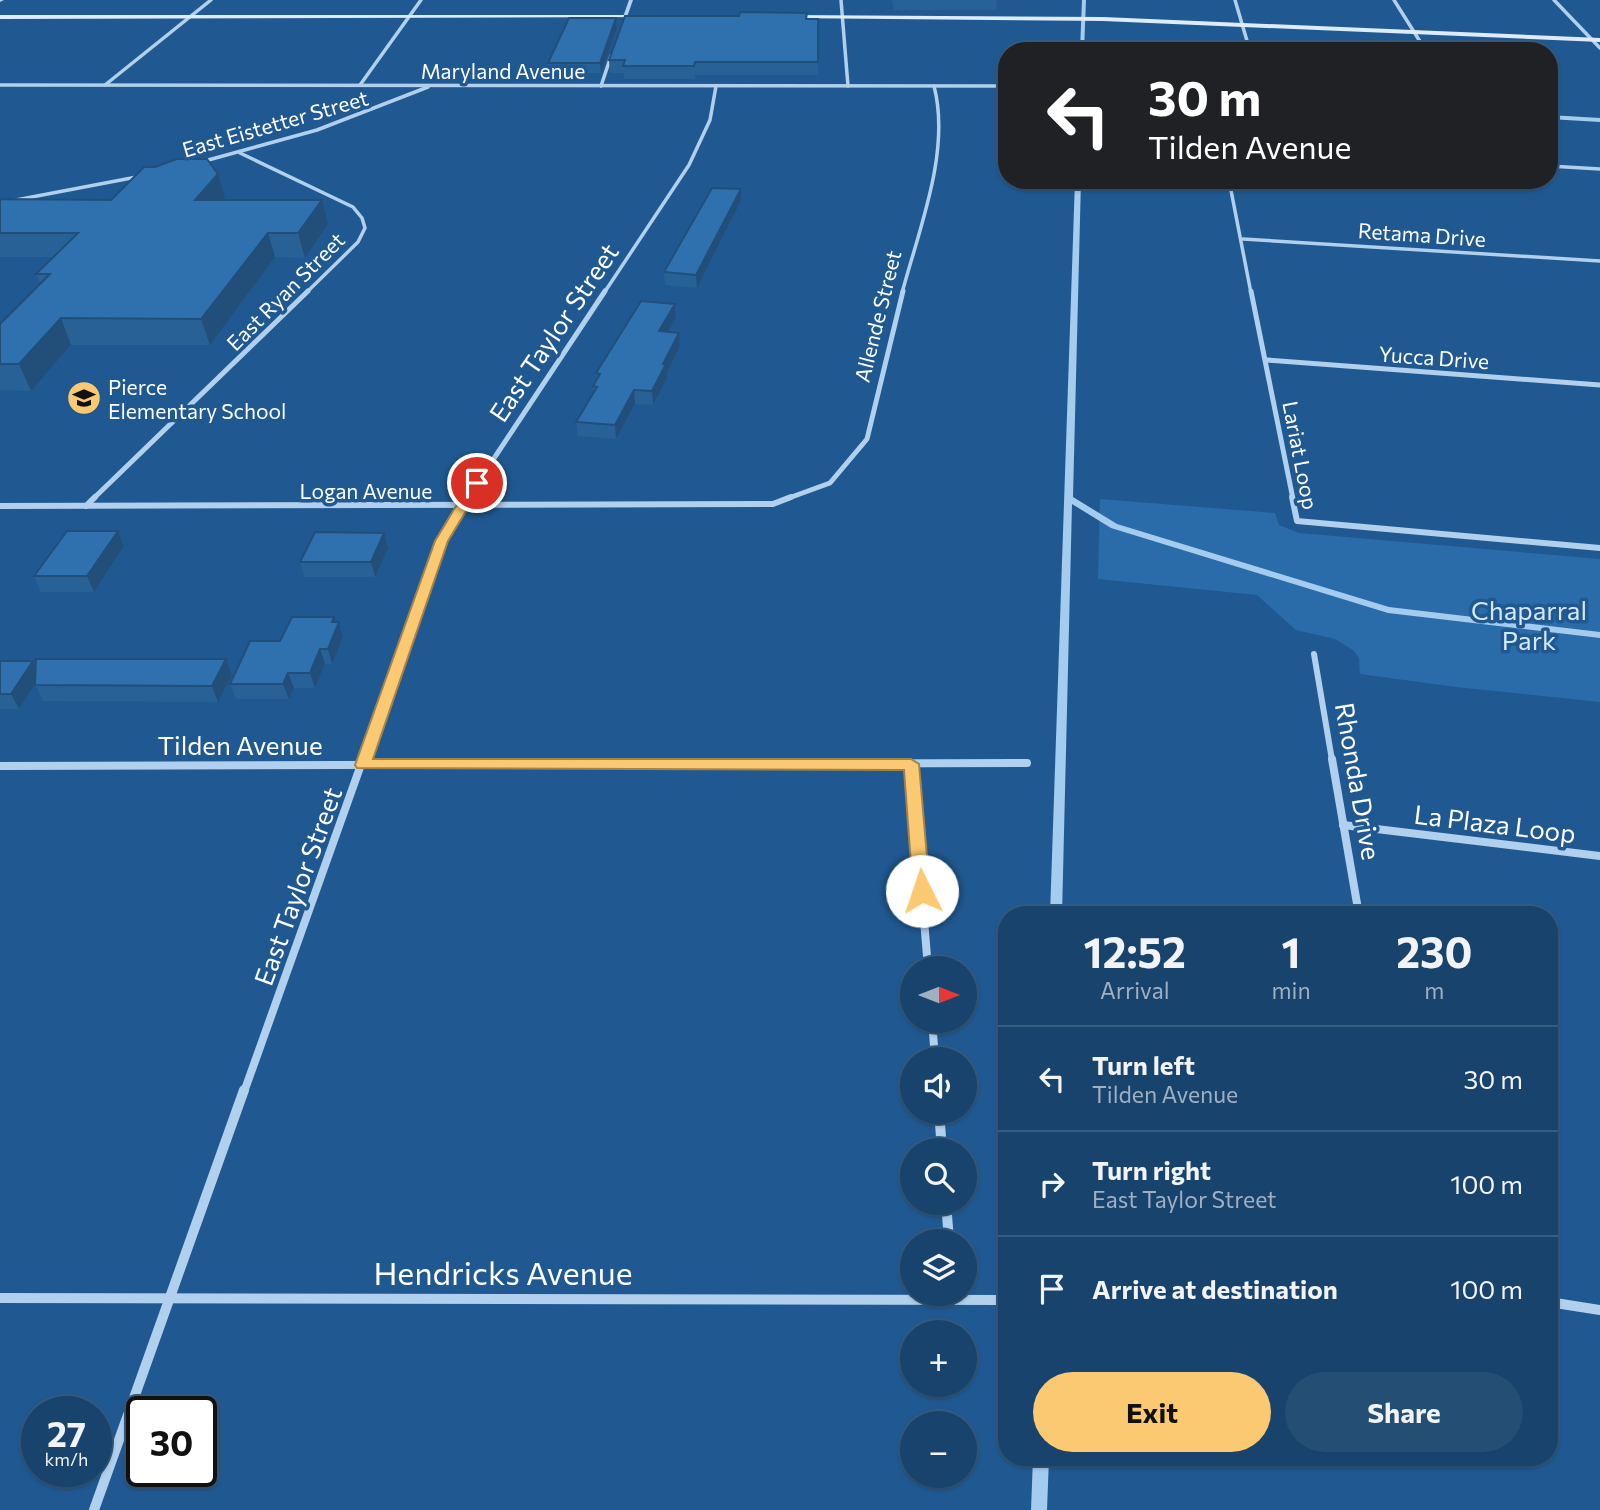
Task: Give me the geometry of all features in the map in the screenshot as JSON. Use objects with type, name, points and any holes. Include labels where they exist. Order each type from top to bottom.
[{"type":"main road","points":[[0,17],[650,17]]},
{"type":"main road","points":[[778,18],[1071,18],[1596,40]]},
{"type":"street","points":[[104,85],[211,0]]},
{"type":"street","points":[[360,85],[421,0]]},
{"type":"street","points":[[621,29],[631,0]]},
{"type":"street","points":[[841,0],[848,86]]},
{"type":"street","points":[[1236,0],[1247,42]]},
{"type":"street","points":[[1394,0],[1420,42]]},
{"type":"street","points":[[1554,0],[1596,40],[1600,48]]},
{"type":"street","points":[[601,86],[613,51]]},
{"type":"street","name":"Maryland Avenue","points":[[0,85],[998,86]]},
{"type":"street","name":"East Eistetter Street","points":[[200,162],[240,153],[370,113],[432,86]]},
{"type":"street","name":"East Taylor Street","points":[[93,1510],[363,765],[441,541],[689,165],[710,120],[716,86]]},
{"type":"street","name":"Allende Street","points":[[773,504],[830,483],[867,439],[936,163],[940,131],[934,86]]},
{"type":"street","name":"East Ryan Street","points":[[86,506],[340,260],[358,242],[365,228],[362,218],[353,207],[240,153]]},
{"type":"street","points":[[1558,167],[1600,169]]},
{"type":"street","points":[[0,202],[147,175]]},
{"type":"street","name":"Lariat Loop","points":[[1231,189],[1297,521],[1600,548]]},
{"type":"street","name":"Retama Drive","points":[[1243,239],[1600,261]]},
{"type":"street","name":"Yucca Drive","points":[[1267,360],[1600,385]]},
{"type":"street","name":"Logan Avenue","points":[[0,506],[773,504]]},
{"type":"street","name":"Rhonda Drive","points":[[1314,654],[1357,906]]},
{"type":"street","name":"Tilden Avenue","points":[[0,766],[1027,763]]},
{"type":"street","points":[[911,764],[927,956]]},
{"type":"street","name":"La Plaza Loop","points":[[1343,825],[1600,856]]},
{"type":"street","name":"Hendricks Avenue","points":[[0,1298],[900,1297]]},
{"type":"street","name":"Hendricks Avenue","points":[[977,1298],[998,1300]]},
{"type":"street","points":[[1558,1303],[1600,1310]]},
{"type":"green space","name":"Chaparral Park","points":[[1100,499],[1275,513],[1279,525],[1299,533],[1600,559],[1600,702],[1360,674],[1359,658],[1353,650],[1335,639],[1296,630],[1257,595],[1098,579]]},
{"type":"building","points":[[740,12],[807,13],[806,19],[818,19],[818,62],[695,62],[694,66],[623,66],[625,60],[609,60],[625,16],[739,16]]},
{"type":"building","points":[[569,18],[616,18],[600,63],[548,63]]},
{"type":"building","points":[[177,159],[207,159],[218,174],[195,200],[322,200],[298,233],[268,233],[201,319],[61,318],[19,364],[0,364],[0,324],[50,274],[36,274],[78,233],[0,233],[0,199],[111,200],[144,167],[155,167]]},
{"type":"building","points":[[712,188],[741,189],[696,275],[664,272]]},
{"type":"building","points":[[641,301],[675,304],[659,331],[679,333],[652,391],[634,390],[615,425],[576,422],[597,387],[593,386],[600,374],[596,373]]},
{"type":"building","points":[[67,531],[118,531],[87,576],[34,576]]},
{"type":"building","points":[[315,532],[384,533],[371,562],[300,562]]},
{"type":"building","points":[[292,617],[334,617],[332,622],[339,622],[328,649],[320,649],[310,673],[288,673],[283,684],[230,684],[250,641],[280,641]]},
{"type":"building","points":[[36,659],[226,659],[212,686],[35,685]]},
{"type":"building","points":[[0,661],[33,661],[11,694],[0,694]]},
{"type":"waterway","points":[[1082,42],[1084,0]]},
{"type":"waterway","points":[[1558,118],[1600,120]]},
{"type":"waterway","points":[[1056,906],[1078,189]]},
{"type":"waterway","points":[[1069,498],[1114,526],[1388,610],[1600,635]]},
{"type":"waterway","points":[[1039,1510],[1041,1466]]},
{"type":"place","name":"Pierce Elementary School","points":[[84,398]]},
{"type":"route","points":[[477,483],[441,541],[363,765],[911,764],[922,891]]}]
